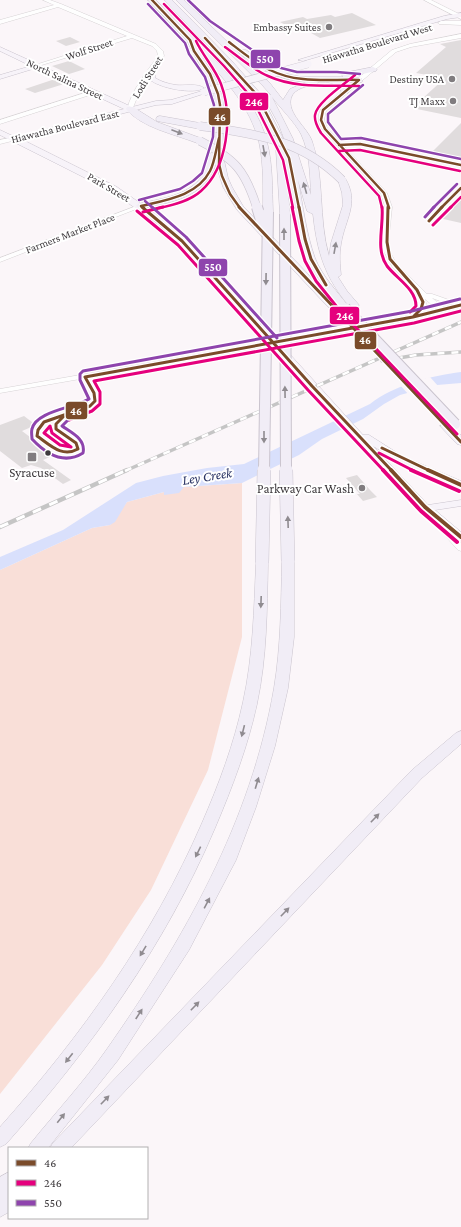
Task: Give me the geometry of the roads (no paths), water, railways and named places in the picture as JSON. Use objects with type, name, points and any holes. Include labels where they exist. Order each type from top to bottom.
[{"type":"highway","points":[[0,1139],[37,1098],[78,1046],[117,992],[174,900],[201,846],[238,749],[250,703],[258,656],[262,563],[268,212],[265,154],[252,114],[238,91],[209,57],[190,40],[152,0]]},
{"type":"highway","points":[[168,0],[215,48],[257,96],[289,158],[305,240],[311,259],[331,292],[456,424],[461,442]]},
{"type":"highway","points":[[180,0],[266,84],[304,132],[311,149],[314,163],[323,255],[338,286]]},
{"type":"highway","points":[[206,26],[275,73],[296,78],[358,81]]},
{"type":"highway","points":[[190,40],[194,51],[210,74],[218,94],[220,105],[219,164],[222,176],[230,194],[240,208],[345,307],[456,424]]},
{"type":"highway","points":[[215,48],[236,62],[250,76],[266,95],[280,116],[294,152],[321,239]]},
{"type":"highway","points":[[288,111],[286,100],[290,92],[306,84],[373,69]]},
{"type":"highway","points":[[328,79],[341,83],[344,86],[345,91]]},
{"type":"highway","points":[[130,109],[137,116],[200,141],[230,157],[240,167],[249,184],[267,240]]},
{"type":"highway","points":[[130,109],[163,120],[244,132],[284,143],[316,157],[334,170],[342,180],[347,193],[348,205],[336,243],[334,258],[338,286],[345,307]]},
{"type":"highway","points":[[38,1147],[112,1054],[183,946],[228,860],[249,807],[268,746],[281,688],[287,637],[288,561],[284,214],[280,152],[269,118]]},
{"type":"highway","points":[[141,206],[182,195],[202,182],[210,169],[219,138]]},
{"type":"highway","points":[[60,1147],[417,774],[461,736]]},
{"type":"highway","points":[[0,1190],[8,1181]]},
{"type":"highway","points":[[0,1209],[8,1201]]},
{"type":"main road","name":"Hiawatha Boulevard West","points":[[202,90],[354,51],[441,24],[460,16]]},
{"type":"main road","name":"Hiawatha Boulevard West","points":[[130,109],[156,103],[172,102],[202,90],[301,60],[446,17],[460,16]]},
{"type":"main road","name":"North Salina Street","points":[[0,49],[130,109]]},
{"type":"main road","name":"Wolf Street","points":[[0,77],[37,66]]},
{"type":"main road","points":[[152,69],[152,79],[165,85],[202,90]]},
{"type":"main road","name":"Hiawatha Boulevard East","points":[[14,139],[130,109]]},
{"type":"main road","points":[[45,153],[42,142],[51,134],[83,121]]},
{"type":"main road","name":"Park Street","points":[[0,132],[45,153],[114,189],[141,206],[182,241],[426,508]]},
{"type":"main road","points":[[352,428],[399,458],[461,485]]},
{"type":"main road","points":[[426,508],[461,503]]},
{"type":"main road","points":[[426,508],[461,537]]},
{"type":"street","name":"Lodi Street","points":[[46,0],[154,45],[162,52],[162,56],[132,100],[130,109]]},
{"type":"street","points":[[427,0],[460,16]]},
{"type":"street","points":[[0,22],[59,5]]},
{"type":"street","points":[[441,24],[461,23]]},
{"type":"street","name":"Wolf Street","points":[[37,66],[132,36]]},
{"type":"street","points":[[442,310],[419,291],[398,269],[386,249],[389,209],[388,199],[325,129],[320,120],[320,116],[323,110],[394,51],[401,48],[461,36]]},
{"type":"street","points":[[0,122],[94,92]]},
{"type":"street","name":"Hiawatha Boulevard East","points":[[0,142],[14,139]]},
{"type":"street","name":"Farmers Market Place","points":[[0,260],[141,206]]},
{"type":"street","points":[[419,291],[448,302],[461,302]]},
{"type":"street","points":[[413,317],[422,308],[423,304],[419,291]]},
{"type":"street","points":[[0,391],[15,390],[413,317],[461,305]]},
{"type":"street","name":"Park Street","points":[[426,508],[461,548]]},
{"type":"water","name":"Ley Creek","points":[[461,372],[461,383],[437,385],[400,395],[363,419],[322,439],[299,455],[242,483],[184,487],[179,493],[164,495],[164,492],[127,502],[115,522],[110,525],[92,528],[0,570],[0,557],[63,530],[136,483],[163,476],[207,468],[244,464],[370,404],[380,397],[401,387],[425,379]]},
{"type":"railway","points":[[125,471],[461,322]]},
{"type":"railway","points":[[382,361],[416,355],[461,352]]},
{"type":"railway","points":[[0,527],[127,470]]},
{"type":"place","name":"Embassy Suites","points":[[329,27]]},
{"type":"place","name":"Destiny USA","points":[[452,79]]},
{"type":"place","name":"TJ Maxx","points":[[453,101]]},
{"type":"place","name":"Syracuse","points":[[32,457]]},
{"type":"place","name":"Parkway Car Wash","points":[[362,488]]}]
